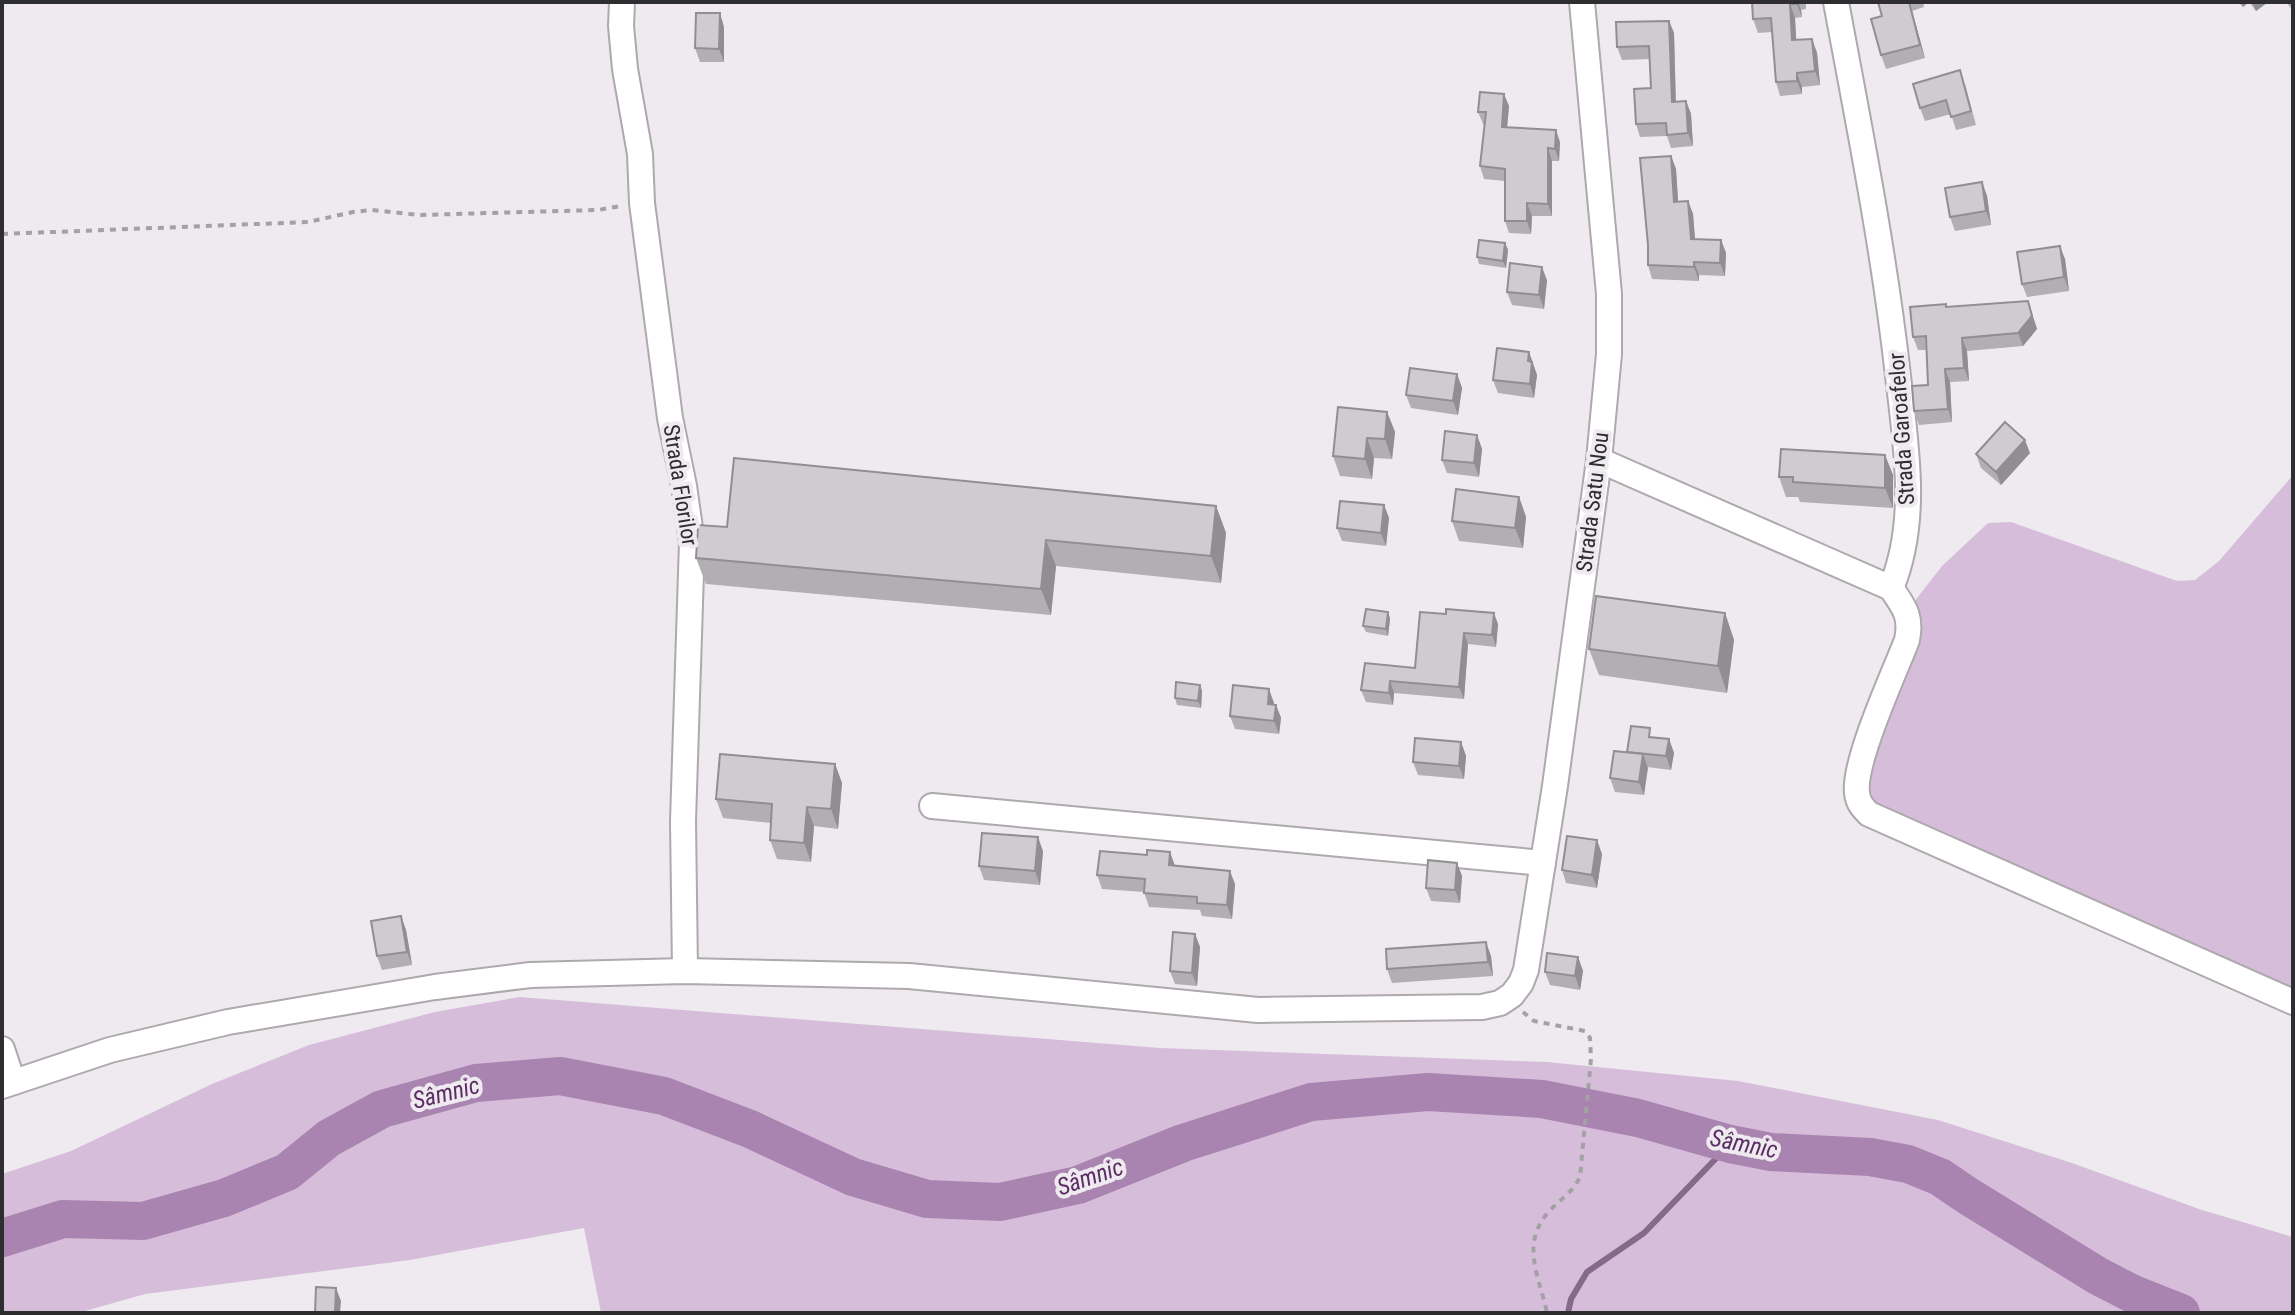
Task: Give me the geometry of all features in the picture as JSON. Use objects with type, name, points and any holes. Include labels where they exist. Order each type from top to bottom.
[{"type":"street","name":"Strada Florilor","points":[[622,2],[625,69],[640,154],[642,203],[670,418],[692,542],[683,821],[685,971]]},
{"type":"street","name":"Strada Satu Nou","points":[[1512,995],[1526,970],[1543,863],[1599,460],[1609,354],[1609,294],[1582,2]]},
{"type":"street","name":"Strada Garoafelor","points":[[1836,2],[1880,232],[1906,443],[1906,532],[1900,567],[1891,588]]},
{"type":"street","points":[[1599,460],[1891,588],[1903,605],[1910,623],[1907,640],[1858,775],[1856,793],[1859,804],[1869,814],[2293,1002]]},
{"type":"street","points":[[932,806],[1543,863]]},
{"type":"street","points":[[2,1049],[8,1084],[110,1050],[228,1022],[435,987],[530,975],[685,971],[909,976],[1258,1010],[1482,1007],[1500,1003],[1512,995]]},
{"type":"path","points":[[2,234],[308,222],[372,210],[419,215],[598,210],[642,203]]},
{"type":"path","points":[[1512,995],[1520,1009],[1534,1021],[1585,1031],[1590,1038],[1591,1059],[1580,1177],[1574,1189],[1546,1215],[1533,1238],[1532,1256],[1547,1313]]},
{"type":"shaded area","points":[[2293,475],[2293,988],[1864,799],[1860,731],[1903,616],[1942,566],[1988,523],[2011,522],[2177,581],[2195,580],[2219,561]]},
{"type":"shaded area","points":[[520,997],[1160,1048],[1547,1062],[1738,1081],[1938,1120],[2072,1163],[2202,1210],[2293,1237],[2293,1313],[601,1313],[584,1228],[410,1260],[145,1294],[78,1313],[2,1313],[2,1174],[71,1151],[212,1084],[309,1045],[435,1012]]},
{"type":"building","points":[[1752,2],[1796,2],[1790,4],[1792,40],[1812,39],[1815,71],[1797,73],[1797,81],[1776,82],[1771,18],[1753,19]]},
{"type":"building","points":[[1878,2],[1909,2],[1920,45],[1881,55],[1871,19],[1882,16]]},
{"type":"building","points":[[696,13],[720,13],[719,49],[695,48]]},
{"type":"building","points":[[1669,21],[1672,102],[1686,101],[1688,133],[1667,135],[1666,123],[1636,124],[1634,89],[1651,88],[1649,46],[1617,47],[1616,22]]},
{"type":"building","points":[[1960,70],[1971,111],[1951,117],[1946,100],[1920,108],[1913,84]]},
{"type":"building","points":[[1480,92],[1504,94],[1502,127],[1556,130],[1555,149],[1548,148],[1548,204],[1527,203],[1527,221],[1505,221],[1505,169],[1480,166],[1486,112],[1478,112]]},
{"type":"building","points":[[1671,156],[1674,202],[1688,201],[1691,239],[1721,240],[1720,263],[1694,262],[1694,267],[1648,265],[1640,158]]},
{"type":"building","points":[[1982,182],[1986,211],[1950,217],[1945,188]]},
{"type":"building","points":[[1479,240],[1505,243],[1503,261],[1477,257]]},
{"type":"building","points":[[2060,246],[2064,277],[2022,284],[2017,252]]},
{"type":"building","points":[[1510,263],[1542,267],[1539,295],[1507,292]]},
{"type":"building","points":[[2028,301],[2032,316],[2018,333],[1962,338],[1964,368],[1945,369],[1948,409],[1914,411],[1912,386],[1928,385],[1926,336],[1913,337],[1910,307]]},
{"type":"building","points":[[1497,348],[1529,352],[1528,361],[1532,362],[1530,384],[1493,380]]},
{"type":"building","points":[[1410,368],[1457,374],[1453,401],[1406,395]]},
{"type":"building","points":[[1338,407],[1387,412],[1385,439],[1367,438],[1365,459],[1333,456]]},
{"type":"building","points":[[2005,422],[2025,440],[1996,472],[1976,454]]},
{"type":"building","points":[[1445,431],[1477,435],[1474,463],[1442,460]]},
{"type":"building","points":[[1781,449],[1885,455],[1885,488],[1793,482],[1793,477],[1779,477]]},
{"type":"building","points":[[734,458],[1216,506],[1211,556],[1046,540],[1041,589],[696,558],[698,525],[727,527]]},
{"type":"building","points":[[1456,489],[1519,497],[1515,528],[1452,521]]},
{"type":"building","points":[[1340,501],[1384,505],[1381,533],[1337,528]]},
{"type":"building","points":[[1596,596],[1725,613],[1718,666],[1589,649]]},
{"type":"building","points":[[1366,609],[1388,612],[1386,629],[1363,626]]},
{"type":"building","points":[[1446,609],[1494,613],[1492,635],[1464,633],[1459,687],[1390,681],[1389,693],[1361,690],[1365,663],[1415,668],[1420,612],[1446,614]]},
{"type":"building","points":[[1176,682],[1200,685],[1198,701],[1175,698]]},
{"type":"building","points":[[1233,685],[1269,689],[1268,704],[1276,705],[1274,721],[1230,716]]},
{"type":"building","points":[[1631,726],[1650,728],[1649,737],[1669,739],[1666,756],[1627,752]]},
{"type":"building","points":[[1415,738],[1461,742],[1459,766],[1413,762]]},
{"type":"building","points":[[1614,751],[1643,754],[1639,782],[1610,778]]},
{"type":"building","points":[[720,754],[835,764],[831,809],[807,807],[804,843],[770,840],[772,804],[716,799]]},
{"type":"building","points":[[982,833],[1038,837],[1035,871],[979,866]]},
{"type":"building","points":[[1567,836],[1597,840],[1592,875],[1562,870]]},
{"type":"building","points":[[1147,850],[1170,852],[1169,865],[1230,871],[1227,905],[1197,903],[1197,897],[1144,893],[1145,879],[1097,875],[1100,851],[1147,855]]},
{"type":"building","points":[[1428,860],[1457,863],[1455,890],[1426,888]]},
{"type":"building","points":[[401,916],[407,952],[377,956],[371,921]]},
{"type":"building","points":[[1173,932],[1195,934],[1192,973],[1170,971]]},
{"type":"building","points":[[1486,942],[1488,962],[1387,969],[1386,949]]},
{"type":"building","points":[[1547,953],[1578,957],[1575,976],[1545,972]]},
{"type":"building","points":[[316,1287],[336,1288],[335,1313],[315,1313]]},
{"type":"waterway","name":"Sâmnic","points":[[2,1238],[63,1219],[143,1221],[224,1198],[287,1172],[329,1138],[382,1109],[476,1083],[560,1076],[664,1096],[750,1129],[853,1177],[927,1199],[1000,1202],[1078,1185],[1183,1143],[1311,1102],[1428,1092],[1542,1099],[1638,1118],[1730,1144],[1771,1152],[1870,1157],[1908,1164],[1940,1177],[2098,1276],[2181,1313]]},
{"type":"waterway","points":[[1568,1313],[1571,1299],[1587,1272],[1644,1233],[1730,1144]]}]
